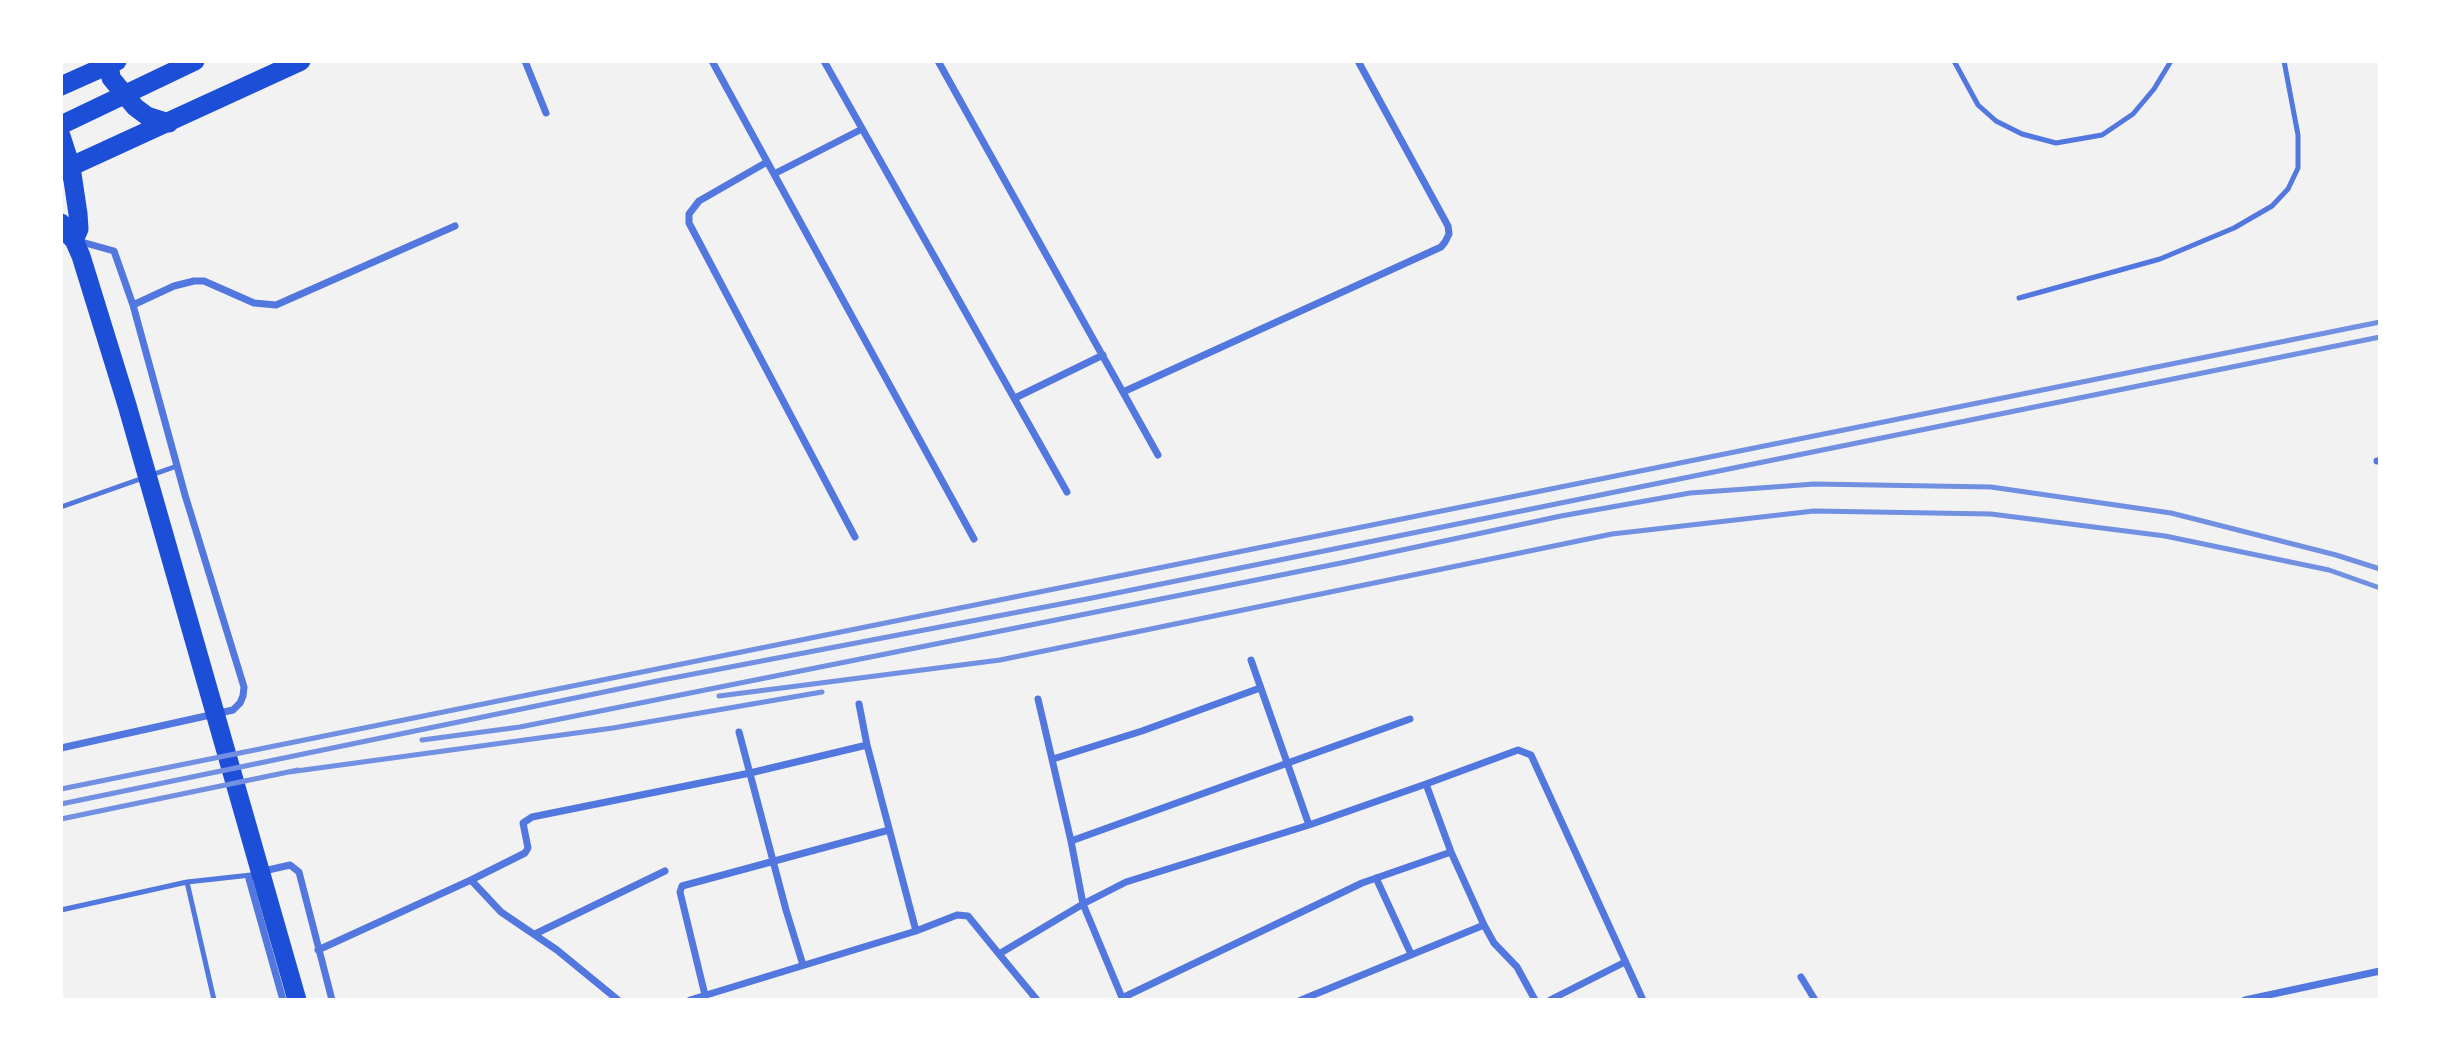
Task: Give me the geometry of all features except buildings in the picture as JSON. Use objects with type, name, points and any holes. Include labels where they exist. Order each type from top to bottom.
[{"type":"highway","points":[[108,61],[111,78],[135,107],[146,116],[169,122]]},
{"type":"highway","points":[[61,86],[117,61]]},
{"type":"highway","points":[[61,125],[195,61]]},
{"type":"highway","points":[[66,169],[301,61]]},
{"type":"highway","points":[[61,136],[66,169],[78,214],[77,248]]},
{"type":"highway","points":[[61,223],[77,248],[130,418],[298,1000]]},
{"type":"street","points":[[525,61],[546,113]]},
{"type":"street","points":[[712,61],[974,539]]},
{"type":"street","points":[[824,61],[1067,492]]},
{"type":"street","points":[[938,61],[1158,455]]},
{"type":"street","points":[[1123,393],[1441,247],[1445,242],[1449,234],[1448,226],[1358,61]]},
{"type":"street","points":[[774,174],[862,129]]},
{"type":"street","points":[[767,162],[699,201],[689,214],[689,223],[855,537]]},
{"type":"street","points":[[133,305],[174,286],[194,281],[204,281],[254,303],[276,304],[455,226]]},
{"type":"street","points":[[61,748],[233,710],[240,703],[244,687],[177,466],[133,305],[114,251],[77,248]]},
{"type":"street","points":[[1015,398],[1102,355]]},
{"type":"street","points":[[1251,660],[1309,825]]},
{"type":"street","points":[[1053,760],[1260,688]]},
{"type":"street","points":[[1038,699],[1083,904],[1123,999],[1376,878],[1451,852]]},
{"type":"street","points":[[859,704],[867,745],[916,931]]},
{"type":"street","points":[[1071,841],[1410,719]]},
{"type":"street","points":[[739,732],[803,965]]},
{"type":"street","points":[[318,950],[525,853],[528,848],[523,823],[532,817],[750,773],[867,745]]},
{"type":"street","points":[[999,954],[1126,882],[1309,825],[1518,750],[1531,755],[1643,1000]]},
{"type":"street","points":[[1426,784],[1451,852],[1484,925],[1494,943],[1517,967],[1533,999]]},
{"type":"street","points":[[705,995],[680,892],[682,886],[889,830]]},
{"type":"street","points":[[283,1000],[250,883],[251,876],[290,865],[299,872],[332,1000]]},
{"type":"street","points":[[535,934],[665,871]]},
{"type":"street","points":[[1376,878],[1411,954]]},
{"type":"street","points":[[471,880],[500,912],[535,934],[618,1000]]},
{"type":"street","points":[[690,1000],[964,914],[972,920],[1037,1000]]},
{"type":"street","points":[[1301,1000],[1484,925]]},
{"type":"street","points":[[1550,1000],[1625,962]]},
{"type":"street","points":[[2245,1000],[2380,971]]},
{"type":"street","points":[[1801,978],[1815,1000]]},
{"type":"lane","points":[[1954,61],[1978,105],[1996,121],[2022,134],[2056,143],[2102,135],[2133,114],[2154,89],[2171,61]]},
{"type":"lane","points":[[2019,298],[2160,259],[2234,229],[2272,206],[2288,189],[2298,168],[2298,135],[2284,61]]},
{"type":"lane","points":[[61,507],[177,466]]},
{"type":"lane","points":[[61,910],[187,882],[251,876]]},
{"type":"lane","points":[[187,882],[214,1000]]},
{"type":"railway","points":[[61,789],[2380,322]]},
{"type":"railway","points":[[61,804],[662,680],[1092,598],[2380,337]]},
{"type":"railway","points":[[422,740],[520,727],[1346,562],[1561,516],[1690,493],[1815,484],[1991,487],[2171,513],[2336,555],[2380,569]]},
{"type":"railway","points":[[719,696],[1000,660],[1612,534],[1814,511],[1991,514],[2165,536],[2329,570],[2380,588]]},
{"type":"railway","points":[[289,772],[613,728],[822,692]]},
{"type":"railway","points":[[61,819],[298,770]]}]
